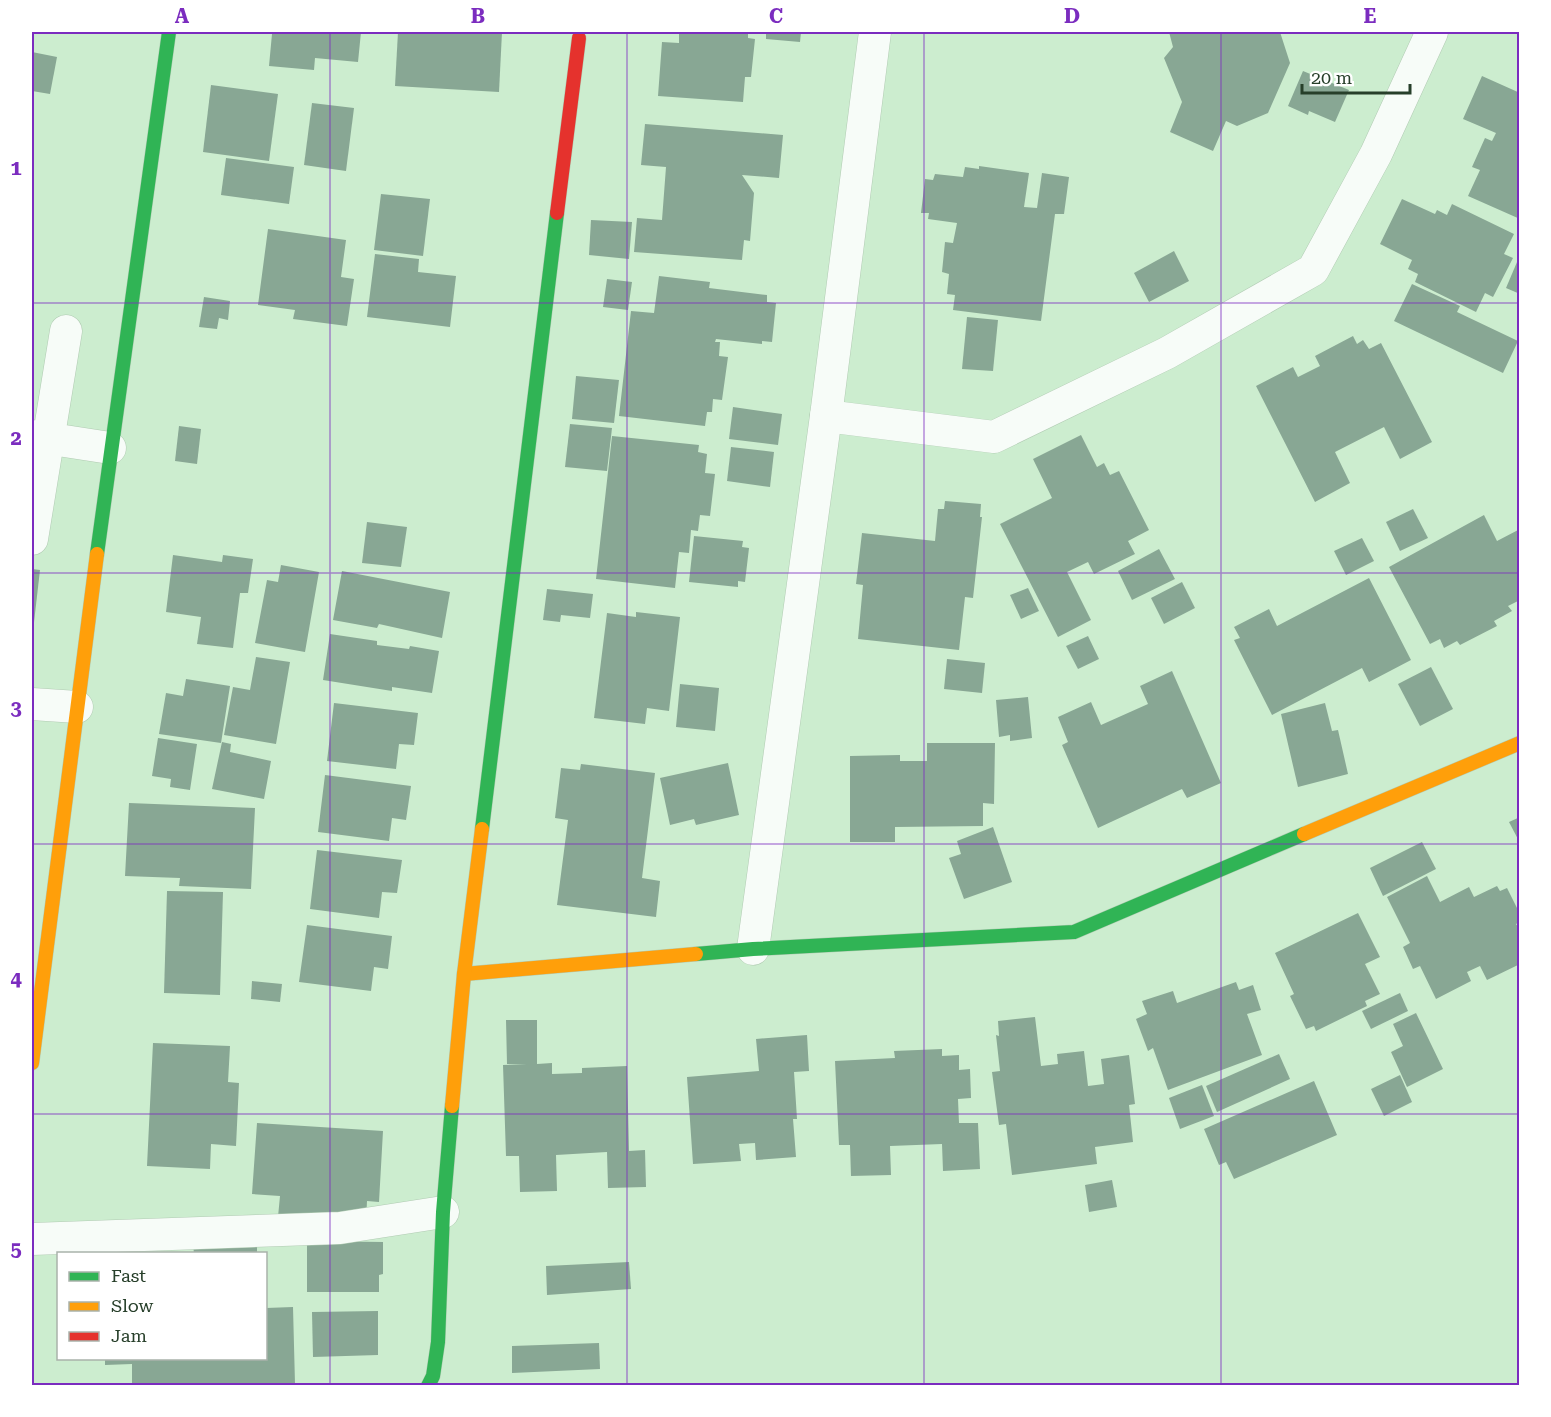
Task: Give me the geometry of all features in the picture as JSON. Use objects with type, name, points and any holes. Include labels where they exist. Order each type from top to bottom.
[{"type":"street","points":[[32,1063],[110,448],[169,32]]},
{"type":"street","points":[[753,949],[826,416],[875,32]]},
{"type":"street","points":[[826,416],[994,437],[1167,353],[1313,270],[1376,154],[1432,32]]},
{"type":"street","points":[[428,1386],[433,1377],[438,1342],[443,1212],[464,974],[579,38]]},
{"type":"street","points":[[32,539],[39,437],[66,331]]},
{"type":"street","points":[[39,437],[110,448]]},
{"type":"street","points":[[32,704],[77,707]]},
{"type":"street","points":[[464,974],[753,949],[1074,932],[1520,743]]},
{"type":"street","points":[[32,1239],[340,1228],[443,1212]]},
{"type":"building","points":[[261,32],[361,32],[358,62],[315,58],[314,70],[269,66],[272,34]]},
{"type":"building","points":[[398,32],[502,32],[499,92],[395,86]]},
{"type":"building","points":[[679,32],[748,32],[748,38],[755,39],[751,77],[745,77],[743,102],[658,96],[662,42],[679,43]]},
{"type":"building","points":[[766,32],[801,32],[800,42],[766,39]]},
{"type":"building","points":[[1169,32],[1280,32],[1290,63],[1268,113],[1237,126],[1226,121],[1213,151],[1170,132],[1182,102],[1164,58],[1173,47]]},
{"type":"building","points":[[32,52],[57,57],[50,94],[32,91]]},
{"type":"building","points":[[1303,71],[1349,90],[1335,122],[1309,111],[1308,115],[1288,106]]},
{"type":"building","points":[[1482,76],[1520,93],[1520,219],[1468,196],[1480,170],[1472,167],[1485,138],[1492,141],[1496,133],[1463,119]]},
{"type":"building","points":[[211,85],[278,94],[269,161],[203,152]]},
{"type":"building","points":[[312,103],[354,108],[346,171],[304,165]]},
{"type":"building","points":[[645,124],[783,135],[779,178],[742,175],[754,193],[750,241],[744,240],[742,260],[634,252],[637,218],[662,220],[666,167],[641,165]]},
{"type":"building","points":[[226,158],[294,167],[289,204],[221,195]]},
{"type":"building","points":[[979,166],[1029,173],[1024,207],[1037,208],[1042,173],[1069,177],[1064,214],[1055,214],[1041,321],[953,310],[955,295],[947,294],[949,274],[942,272],[945,242],[953,243],[957,223],[928,219],[929,213],[921,213],[925,179],[933,180],[935,174],[963,177],[965,167],[979,169]]},
{"type":"building","points":[[381,194],[430,199],[423,256],[374,250]]},
{"type":"building","points":[[1402,199],[1435,214],[1437,210],[1447,215],[1452,204],[1514,234],[1504,254],[1513,258],[1493,297],[1485,293],[1476,312],[1415,282],[1418,274],[1408,269],[1412,260],[1380,244]]},
{"type":"building","points":[[591,220],[632,222],[629,259],[589,255]]},
{"type":"building","points":[[268,229],[346,240],[341,277],[354,279],[347,326],[293,319],[295,310],[258,305]]},
{"type":"building","points":[[1174,251],[1189,281],[1149,302],[1134,273]]},
{"type":"building","points":[[375,254],[419,259],[418,272],[456,276],[450,327],[367,317]]},
{"type":"building","points":[[1520,255],[1520,294],[1506,288]]},
{"type":"building","points":[[659,276],[710,282],[709,288],[767,295],[767,302],[776,303],[772,342],[762,341],[762,344],[716,339],[715,342],[720,342],[719,356],[728,357],[722,400],[713,399],[712,412],[707,412],[705,426],[619,416],[631,311],[654,313]]},
{"type":"building","points":[[607,279],[632,282],[628,310],[603,307]]},
{"type":"building","points":[[1412,284],[1460,306],[1457,312],[1518,341],[1503,373],[1394,321]]},
{"type":"building","points":[[204,297],[230,301],[228,320],[219,318],[217,329],[199,327]]},
{"type":"building","points":[[967,317],[998,320],[993,371],[962,369]]},
{"type":"building","points":[[1353,336],[1357,344],[1363,340],[1369,349],[1381,343],[1432,442],[1400,459],[1384,427],[1335,452],[1350,483],[1315,502],[1256,386],[1293,367],[1298,377],[1320,366],[1315,356]]},
{"type":"building","points":[[576,376],[619,380],[614,423],[572,419]]},
{"type":"building","points":[[733,407],[782,414],[778,445],[729,439]]},
{"type":"building","points":[[570,424],[612,428],[607,471],[565,467]]},
{"type":"building","points":[[179,426],[201,429],[197,464],[175,461]]},
{"type":"building","points":[[1081,435],[1097,467],[1104,463],[1110,475],[1119,471],[1149,530],[1128,541],[1135,554],[1094,574],[1088,562],[1067,572],[1091,620],[1058,637],[1000,524],[1052,498],[1033,459]]},
{"type":"building","points":[[612,436],[699,445],[698,452],[707,454],[705,473],[715,474],[710,516],[700,515],[698,531],[691,530],[689,553],[679,552],[675,588],[596,579]]},
{"type":"building","points":[[731,447],[774,452],[770,487],[727,481]]},
{"type":"building","points":[[945,501],[981,504],[980,517],[982,517],[973,598],[965,597],[959,650],[858,639],[863,585],[856,584],[862,533],[935,541],[938,509],[944,509]]},
{"type":"building","points":[[1413,509],[1428,538],[1400,551],[1386,522]]},
{"type":"building","points":[[1484,515],[1497,541],[1520,529],[1520,600],[1508,606],[1512,611],[1494,621],[1497,626],[1460,645],[1457,641],[1444,648],[1440,639],[1430,644],[1389,567]]},
{"type":"building","points":[[367,522],[407,527],[401,567],[362,563]]},
{"type":"building","points":[[694,536],[743,541],[742,547],[749,548],[745,582],[738,581],[738,587],[689,582]]},
{"type":"building","points":[[1362,538],[1374,561],[1346,575],[1334,551]]},
{"type":"building","points":[[1159,549],[1175,579],[1132,600],[1118,571]]},
{"type":"building","points":[[173,555],[222,562],[223,555],[253,559],[248,593],[240,593],[233,648],[197,644],[201,617],[166,612]]},
{"type":"building","points":[[281,565],[319,572],[305,652],[255,643],[267,580],[278,582]]},
{"type":"building","points":[[32,569],[40,570],[33,631],[32,631]]},
{"type":"building","points":[[342,571],[450,592],[442,638],[379,624],[377,628],[333,620]]},
{"type":"building","points":[[1369,578],[1411,660],[1369,682],[1362,668],[1272,715],[1234,640],[1240,638],[1234,627],[1269,609],[1277,626]]},
{"type":"building","points":[[1182,582],[1195,608],[1164,624],[1151,598]]},
{"type":"building","points":[[1028,588],[1039,611],[1021,619],[1010,595]]},
{"type":"building","points":[[547,589],[593,594],[590,618],[561,615],[560,622],[543,620]]},
{"type":"building","points":[[636,612],[680,617],[669,711],[647,708],[645,724],[594,718],[607,613],[636,617]]},
{"type":"building","points":[[330,634],[377,641],[377,645],[409,649],[410,646],[439,651],[432,693],[392,687],[392,691],[323,680]]},
{"type":"building","points":[[1088,636],[1099,659],[1078,669],[1066,646]]},
{"type":"building","points":[[256,657],[290,662],[276,744],[224,735],[233,687],[250,690]]},
{"type":"building","points":[[947,659],[985,663],[982,693],[944,689]]},
{"type":"building","points":[[1431,667],[1453,709],[1420,726],[1398,684]]},
{"type":"building","points":[[1172,671],[1221,783],[1187,798],[1182,789],[1098,828],[1062,745],[1068,742],[1058,717],[1091,702],[1101,725],[1148,704],[1140,686]]},
{"type":"building","points":[[186,679],[230,686],[221,743],[159,734],[166,693],[183,696]]},
{"type":"building","points":[[680,684],[719,688],[715,731],[676,727]]},
{"type":"building","points":[[1028,697],[1032,738],[1010,741],[1010,735],[999,737],[996,700]]},
{"type":"building","points":[[334,703],[418,713],[414,745],[399,744],[396,769],[327,761]]},
{"type":"building","points":[[1325,703],[1332,731],[1338,730],[1348,774],[1298,787],[1281,714]]},
{"type":"building","points":[[158,738],[197,744],[190,790],[170,787],[171,779],[152,776]]},
{"type":"building","points":[[222,742],[231,744],[230,752],[271,761],[264,799],[212,789]]},
{"type":"building","points":[[927,743],[995,743],[994,804],[983,803],[983,826],[895,827],[895,842],[850,842],[850,756],[900,755],[900,761],[927,761]]},
{"type":"building","points":[[728,763],[739,815],[696,825],[694,819],[670,825],[660,778]]},
{"type":"building","points":[[581,764],[655,773],[642,878],[660,881],[656,917],[557,905],[568,820],[555,818],[561,768],[580,770]]},
{"type":"building","points":[[325,775],[411,786],[406,820],[392,818],[389,841],[318,832]]},
{"type":"building","points":[[129,803],[255,808],[251,889],[179,886],[180,878],[125,876]]},
{"type":"building","points":[[1520,817],[1520,843],[1509,822]]},
{"type":"building","points":[[993,827],[1012,882],[964,899],[949,858],[961,854],[957,841]]},
{"type":"building","points":[[1422,842],[1436,869],[1383,896],[1370,868]]},
{"type":"building","points":[[317,850],[402,860],[397,893],[382,892],[379,918],[310,909]]},
{"type":"building","points":[[1427,876],[1440,902],[1469,887],[1474,897],[1497,886],[1500,891],[1507,888],[1520,914],[1520,922],[1516,924],[1520,930],[1520,964],[1487,980],[1480,966],[1467,972],[1471,981],[1436,999],[1420,966],[1413,969],[1403,947],[1410,943],[1387,897]]},
{"type":"building","points":[[167,891],[223,892],[220,995],[164,993]]},
{"type":"building","points":[[1358,913],[1380,957],[1365,964],[1380,994],[1365,1001],[1367,1006],[1316,1031],[1314,1026],[1306,1029],[1290,996],[1294,994],[1275,953]]},
{"type":"building","points":[[307,925],[392,936],[388,969],[374,967],[371,991],[299,982]]},
{"type":"building","points":[[252,981],[282,984],[280,1002],[251,999]]},
{"type":"building","points":[[1236,982],[1239,990],[1253,985],[1261,1010],[1247,1014],[1262,1055],[1168,1090],[1153,1048],[1148,1051],[1136,1019],[1147,1014],[1142,1001],[1173,991],[1177,1003]]},
{"type":"building","points":[[1400,993],[1408,1011],[1371,1029],[1362,1011]]},
{"type":"building","points":[[1416,1013],[1443,1069],[1407,1087],[1391,1052],[1403,1046],[1393,1024]]},
{"type":"building","points":[[1035,1017],[1041,1066],[1058,1064],[1057,1054],[1084,1051],[1088,1086],[1104,1084],[1101,1059],[1129,1055],[1135,1104],[1129,1105],[1133,1142],[1095,1147],[1097,1164],[1012,1175],[1006,1124],[999,1125],[992,1072],[1000,1071],[996,1035],[999,1036],[998,1021]]},
{"type":"building","points":[[506,1020],[537,1020],[537,1064],[552,1063],[552,1074],[582,1073],[582,1068],[627,1066],[629,1151],[645,1150],[646,1187],[608,1188],[607,1152],[556,1155],[557,1191],[520,1192],[519,1156],[506,1156],[503,1065],[527,1064],[507,1064]]},
{"type":"building","points":[[807,1035],[809,1071],[794,1072],[797,1119],[793,1119],[796,1157],[756,1160],[755,1143],[739,1144],[741,1161],[693,1164],[687,1077],[759,1071],[756,1039]]},
{"type":"building","points":[[153,1043],[230,1046],[228,1082],[239,1083],[236,1146],[211,1144],[210,1169],[147,1166]]},
{"type":"building","points":[[942,1049],[942,1056],[959,1055],[959,1070],[970,1069],[971,1098],[958,1099],[959,1123],[978,1123],[980,1169],[943,1171],[942,1144],[890,1146],[891,1175],[851,1176],[850,1145],[839,1145],[835,1061],[895,1058],[894,1051]]},
{"type":"building","points":[[1279,1054],[1290,1079],[1217,1112],[1206,1086]]},
{"type":"building","points":[[1400,1075],[1412,1102],[1384,1116],[1371,1089]]},
{"type":"building","points":[[1314,1081],[1337,1135],[1234,1179],[1226,1162],[1219,1165],[1204,1129]]},
{"type":"building","points":[[1202,1085],[1214,1116],[1180,1129],[1169,1098]]},
{"type":"building","points":[[257,1123],[383,1131],[379,1202],[367,1201],[366,1222],[278,1217],[280,1196],[252,1194]]},
{"type":"building","points":[[1112,1180],[1117,1207],[1089,1212],[1085,1185]]},
{"type":"building","points":[[307,1241],[383,1242],[383,1274],[379,1275],[379,1292],[307,1292]]},
{"type":"building","points":[[257,1242],[257,1252],[194,1252],[193,1244]]},
{"type":"building","points":[[629,1262],[631,1289],[547,1295],[546,1266]]},
{"type":"building","points":[[293,1307],[295,1384],[132,1386],[132,1364],[105,1365],[105,1360],[267,1360],[267,1308]]},
{"type":"building","points":[[378,1311],[378,1355],[313,1357],[312,1312]]},
{"type":"building","points":[[599,1343],[600,1369],[512,1373],[512,1346]]},
{"type":"traffic: fast","points":[[97,554],[169,32]]},
{"type":"traffic: fast","points":[[482,829],[557,213]]},
{"type":"traffic: fast","points":[[696,954],[1074,932],[1304,834]]},
{"type":"traffic: fast","points":[[428,1386],[433,1376],[438,1342],[443,1212],[452,1106]]},
{"type":"traffic: slow","points":[[32,1063],[97,554]]},
{"type":"traffic: slow","points":[[1304,834],[1520,743]]},
{"type":"traffic: slow","points":[[452,1106],[464,974],[482,829]]},
{"type":"traffic: slow","points":[[464,974],[696,954]]},
{"type":"traffic: jam","points":[[557,213],[579,38]]}]
